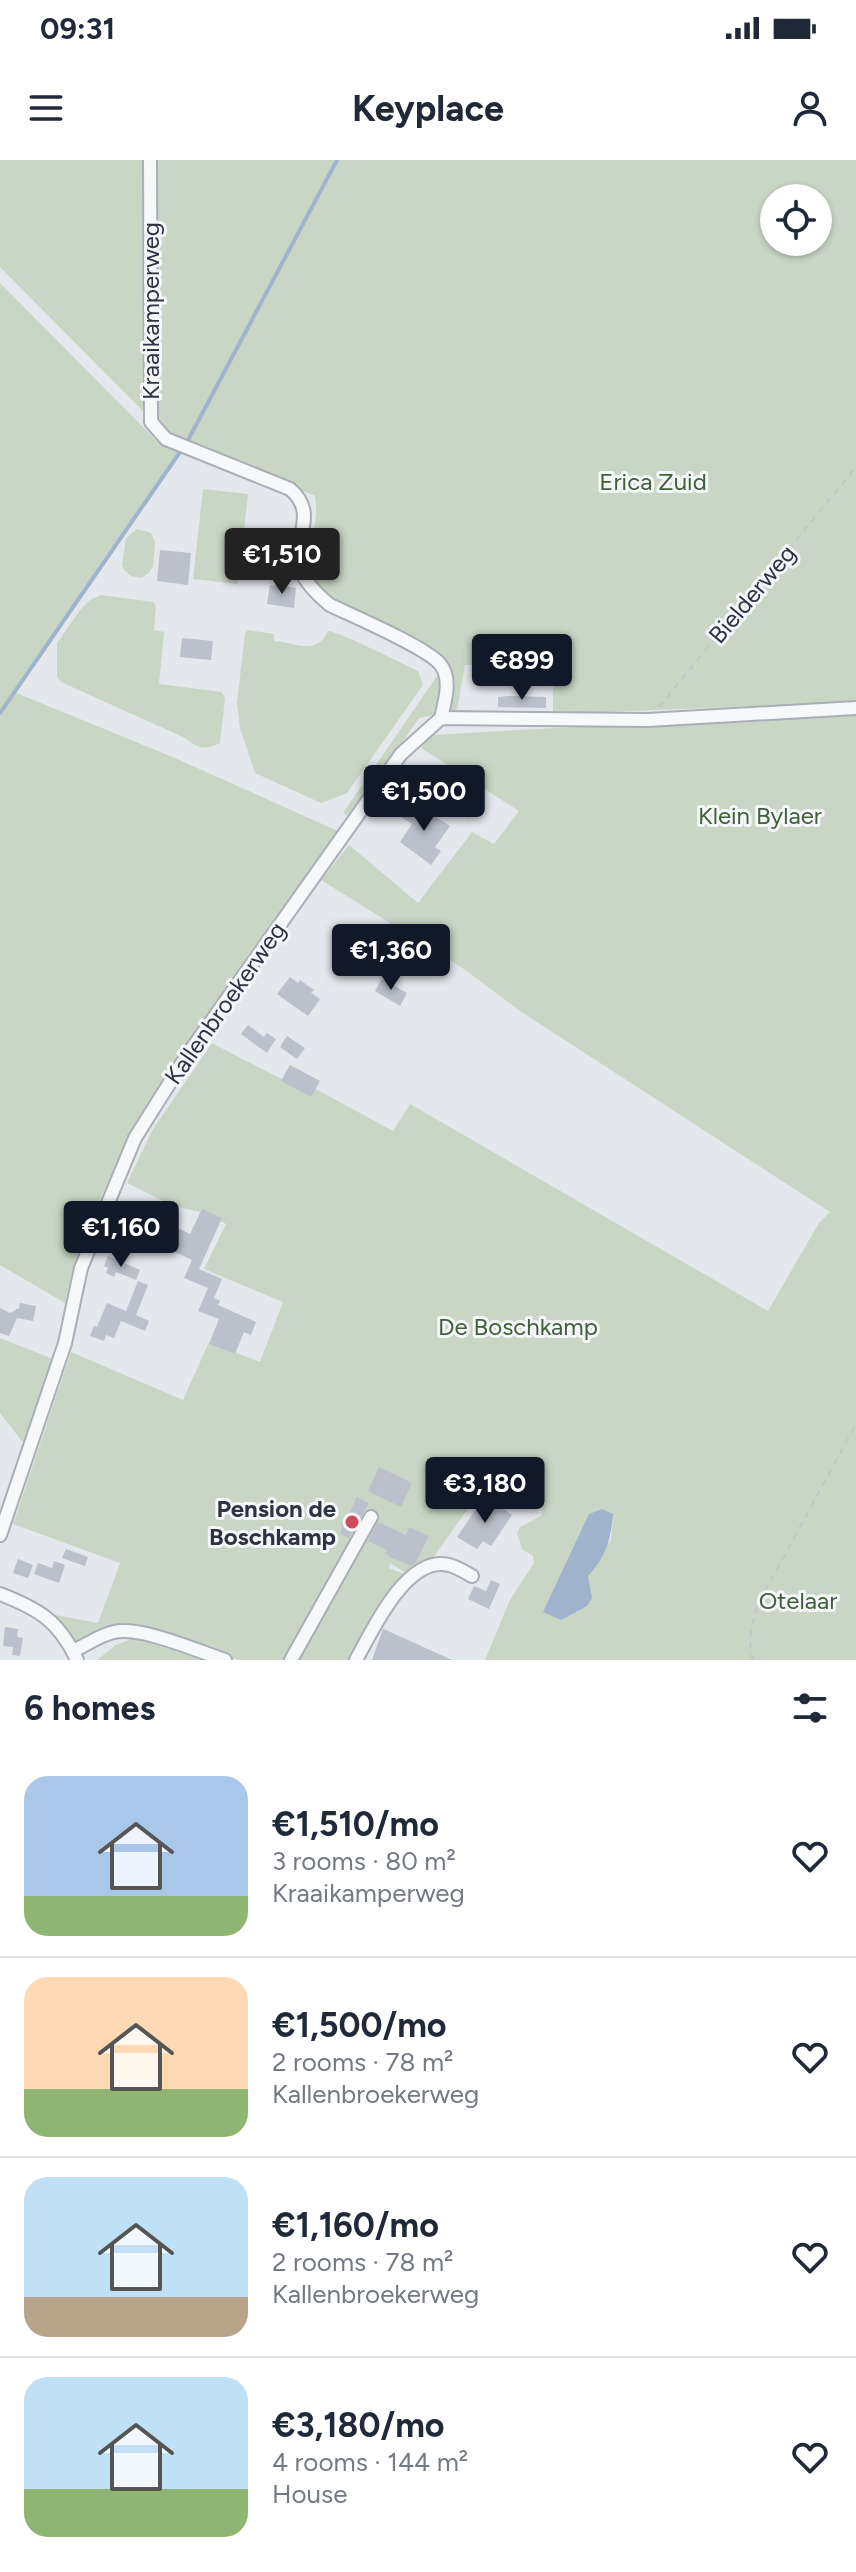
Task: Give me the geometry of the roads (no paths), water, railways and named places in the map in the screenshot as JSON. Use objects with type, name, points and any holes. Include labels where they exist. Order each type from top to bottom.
[{"type":"street","name":"Kraaikamperweg","points":[[150,160],[151,422],[166,439],[290,489],[301,498],[305,509],[299,560],[301,570],[317,595],[330,605],[423,651],[441,664],[446,679],[441,718]]},
{"type":"street","points":[[441,718],[648,720],[856,708]]},
{"type":"street","name":"Kallenbroekerweg","points":[[0,1535],[65,1343],[81,1268],[135,1138],[186,1057],[401,754],[441,718]]},
{"type":"street","points":[[291,1660],[371,1517]]},
{"type":"street","points":[[356,1660],[387,1603],[417,1574],[430,1565],[448,1564],[472,1576]]},
{"type":"street","points":[[0,1594],[39,1611],[63,1634],[75,1655],[110,1633],[124,1630],[225,1660]]},
{"type":"water","points":[[602,1509],[613,1514],[612,1523],[603,1555],[588,1576],[592,1598],[587,1606],[561,1620],[543,1612],[589,1514]]},
{"type":"waterway","points":[[186,444],[337,160]]},
{"type":"waterway","points":[[0,713],[180,452]]},
{"type":"place","name":"Pension de Boschkamp","points":[[352,1522]]},
{"type":"park label","name":"Erica Zuid","points":[[653,481]]},
{"type":"park label","name":"Klein Bylaer","points":[[760,815]]},
{"type":"park label","name":"De Boschkamp","points":[[518,1326]]},
{"type":"park label","name":"Otelaar","points":[[798,1600]]}]
